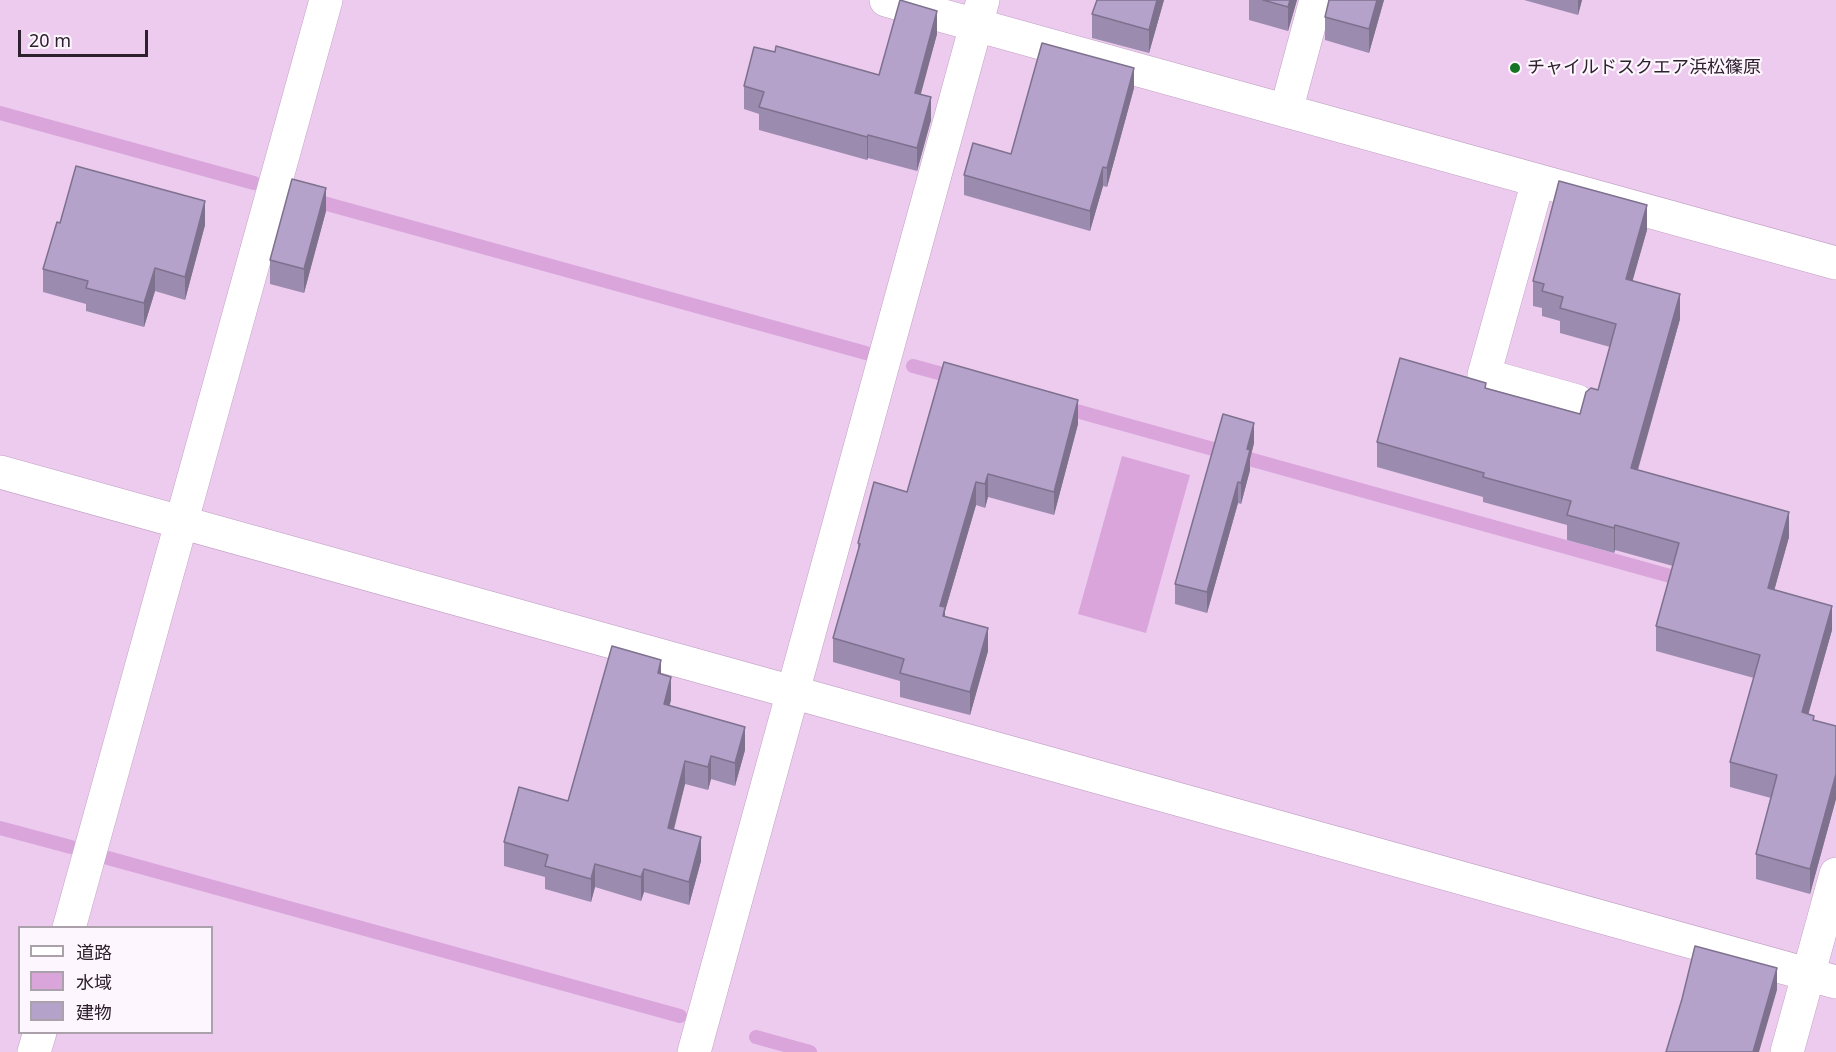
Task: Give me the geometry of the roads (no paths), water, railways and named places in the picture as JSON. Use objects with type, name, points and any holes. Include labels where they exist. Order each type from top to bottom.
[{"type":"street","points":[[69,926],[326,0]]},
{"type":"street","points":[[886,0],[979,12],[1286,111],[1836,263]]},
{"type":"street","points":[[1286,111],[1316,0]]},
{"type":"street","points":[[694,1052],[979,12]]},
{"type":"street","points":[[1538,181],[1484,375],[1577,401]]},
{"type":"street","points":[[0,472],[1822,978]]},
{"type":"street","points":[[1787,1052],[1822,978],[1836,874]]},
{"type":"street","points":[[34,1052],[39,1034]]},
{"type":"water","points":[[1122,456],[1190,475],[1146,633],[1078,614]]},
{"type":"waterway","points":[[0,113],[254,183]]},
{"type":"waterway","points":[[309,199],[866,353]]},
{"type":"waterway","points":[[913,366],[957,378]]},
{"type":"waterway","points":[[1062,407],[1688,581]]},
{"type":"waterway","points":[[0,828],[71,847]]},
{"type":"waterway","points":[[108,858],[680,1016]]},
{"type":"waterway","points":[[756,1037],[810,1052]]},
{"type":"place","name":"チャイルドスクエア浜松篠原","points":[[1515,68]]}]
